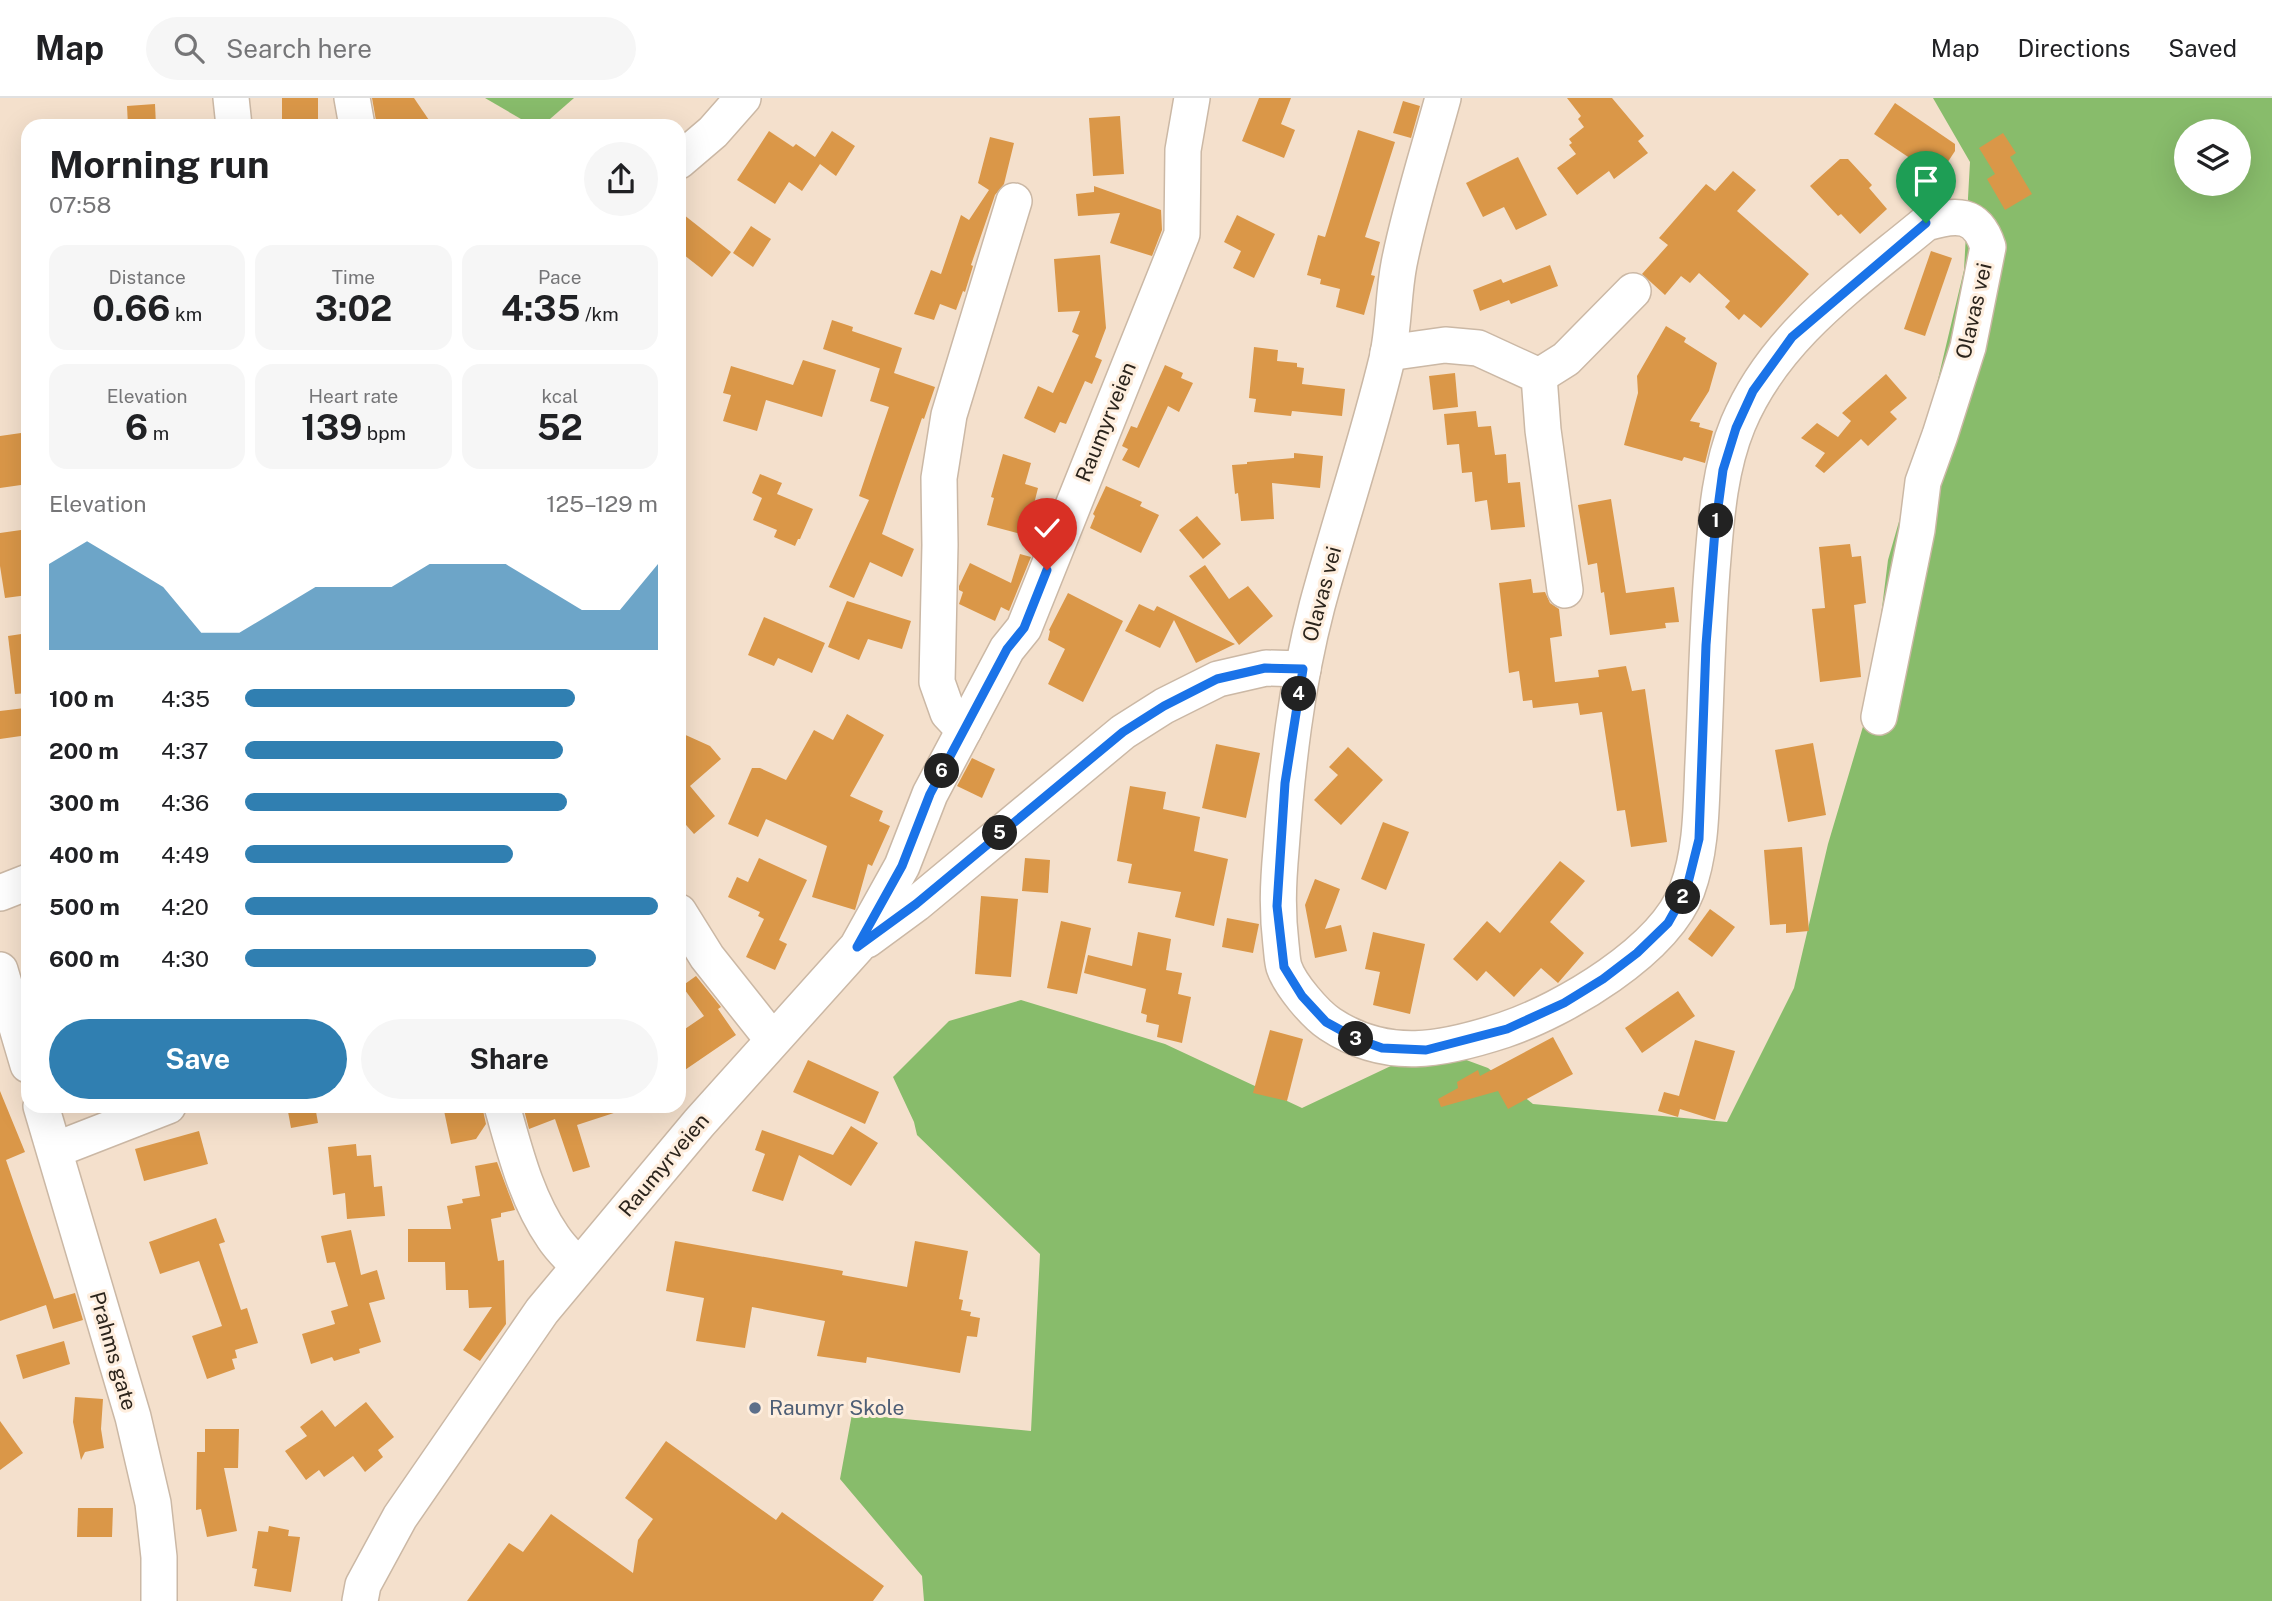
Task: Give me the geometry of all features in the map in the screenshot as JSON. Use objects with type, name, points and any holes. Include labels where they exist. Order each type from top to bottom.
[{"type":"street","points":[[231,98],[233,119]]},
{"type":"street","points":[[352,98],[356,119]]},
{"type":"street","points":[[686,155],[713,132],[743,98]]},
{"type":"street","name":"Raumyrveien","points":[[360,1601],[363,1585],[400,1517],[542,1311],[699,1122],[857,947],[902,866],[930,794],[1007,649],[1024,628],[1182,234],[1183,150],[1192,98]]},
{"type":"street","name":"Olavas vei","points":[[1443,98],[1399,264],[1388,353],[1303,669],[1285,783],[1277,906],[1284,967],[1302,996],[1326,1022],[1357,1039],[1382,1048],[1426,1050],[1507,1029],[1564,1003],[1603,979],[1637,953],[1668,923],[1686,891],[1699,839],[1706,645],[1717,518],[1723,470],[1736,428],[1753,391],[1792,337],[1926,223],[1951,216],[1978,225],[1984,233],[1988,247],[1968,347],[1923,482],[1917,530],[1879,717]]},
{"type":"street","points":[[964,730],[948,713],[937,682],[939,478],[948,415],[1014,201]]},
{"type":"street","points":[[1539,376],[1566,359],[1633,291]]},
{"type":"street","points":[[1388,353],[1445,345],[1478,348],[1539,376]]},
{"type":"street","points":[[1539,376],[1543,430],[1565,590]]},
{"type":"street","points":[[857,947],[916,904],[1123,732],[1154,712],[1217,679],[1265,668],[1303,669]]},
{"type":"street","points":[[0,893],[21,885]]},
{"type":"street","points":[[686,923],[707,957],[772,1039]]},
{"type":"street","points":[[0,970],[21,1041]]},
{"type":"street","name":"Prahms gate","points":[[43,1113],[133,1417],[153,1503],[159,1557],[159,1601]]},
{"type":"street","points":[[55,1150],[150,1113]]},
{"type":"street","points":[[504,1113],[522,1174],[540,1218],[578,1266]]},
{"type":"green space","points":[[485,98],[574,98],[550,119],[521,119]]},
{"type":"green space","points":[[1933,98],[2272,98],[2272,1601],[924,1601],[922,1576],[840,1479],[852,1414],[1031,1431],[1040,1254],[917,1135],[914,1122],[893,1077],[949,1021],[1021,1000],[1165,1044],[1302,1108],[1431,1047],[1488,1068],[1533,1104],[1727,1122],[1794,988],[1828,844],[1870,703],[1888,560],[1930,413],[1964,270],[1970,162]]},
{"type":"building","points":[[282,98],[318,98],[318,119],[282,119]]},
{"type":"building","points":[[372,98],[414,98],[428,119],[376,119]]},
{"type":"building","points":[[1259,98],[1291,98],[1281,124],[1295,130],[1284,158],[1242,141]]},
{"type":"building","points":[[1567,98],[1612,98],[1644,136],[1638,141],[1648,153],[1614,179],[1609,171],[1577,195],[1557,168],[1576,154],[1569,145],[1572,143],[1569,139],[1584,127],[1578,119],[1581,116]]},
{"type":"building","points":[[1403,101],[1420,106],[1411,138],[1393,133]]},
{"type":"building","points":[[1895,103],[1955,144],[1955,151],[1938,177],[1874,134]]},
{"type":"building","points":[[155,104],[156,119],[128,119],[127,106]]},
{"type":"building","points":[[1120,116],[1124,174],[1093,176],[1089,118]]},
{"type":"building","points":[[1358,130],[1395,142],[1365,237],[1380,242],[1371,275],[1375,276],[1364,315],[1336,307],[1340,289],[1320,284],[1321,279],[1307,275],[1318,235],[1325,237]]},
{"type":"building","points":[[769,131],[793,147],[796,144],[815,157],[832,131],[855,146],[836,176],[820,164],[802,191],[789,182],[775,204],[737,180]]},
{"type":"building","points":[[2003,133],[2016,153],[2010,157],[2032,194],[2005,210],[1987,179],[1995,174],[1979,148]]},
{"type":"building","points":[[990,137],[1014,143],[1004,184],[995,195],[971,265],[973,266],[965,292],[963,291],[956,310],[940,304],[934,320],[914,314],[931,270],[941,274],[961,215],[969,220],[989,190],[978,183]]},
{"type":"building","points":[[1518,157],[1547,215],[1516,230],[1504,207],[1483,217],[1466,183]]},
{"type":"building","points":[[1840,159],[1848,159],[1872,185],[1869,188],[1887,209],[1860,234],[1841,214],[1838,216],[1810,186]]},
{"type":"building","points":[[1733,171],[1756,190],[1737,211],[1809,274],[1761,328],[1744,314],[1739,320],[1725,307],[1730,301],[1699,273],[1690,283],[1681,276],[1665,295],[1642,274],[1668,245],[1659,238],[1706,184],[1715,191]]},
{"type":"building","points":[[1094,186],[1161,210],[1162,230],[1152,256],[1110,243],[1120,213],[1078,216],[1076,194],[1094,192]]},
{"type":"building","points":[[1237,215],[1275,234],[1254,278],[1233,268],[1241,251],[1224,242]]},
{"type":"building","points":[[686,217],[731,252],[712,277],[686,257]]},
{"type":"building","points":[[751,226],[771,239],[753,267],[733,253]]},
{"type":"building","points":[[1931,251],[1952,258],[1925,336],[1904,329]]},
{"type":"building","points":[[1100,255],[1106,328],[1095,357],[1102,360],[1092,384],[1085,381],[1066,424],[1060,422],[1055,433],[1024,418],[1038,386],[1053,393],[1079,335],[1072,332],[1080,311],[1058,312],[1054,259]]},
{"type":"building","points":[[1550,265],[1558,286],[1511,304],[1509,300],[1480,311],[1473,290],[1501,279],[1503,283]]},
{"type":"building","points":[[832,320],[853,327],[852,331],[902,348],[894,373],[935,387],[882,534],[914,549],[902,577],[870,562],[854,598],[829,587],[869,500],[859,496],[889,407],[870,401],[880,369],[823,349]]},
{"type":"building","points":[[1666,326],[1686,338],[1684,342],[1717,363],[1709,391],[1690,421],[1700,423],[1699,427],[1713,431],[1705,463],[1684,457],[1682,461],[1624,445],[1638,393],[1637,376]]},
{"type":"building","points":[[1254,347],[1278,350],[1277,361],[1297,363],[1297,367],[1304,368],[1302,384],[1345,389],[1342,416],[1292,411],[1291,416],[1254,412],[1256,399],[1249,398]]},
{"type":"building","points":[[803,360],[836,370],[822,417],[766,400],[757,431],[723,421],[731,395],[723,393],[731,366],[793,385]]},
{"type":"building","points":[[1165,365],[1183,373],[1181,378],[1193,383],[1179,412],[1168,406],[1139,468],[1122,460],[1128,449],[1122,446],[1131,426],[1137,428]]},
{"type":"building","points":[[1455,373],[1458,407],[1433,410],[1429,376]]},
{"type":"building","points":[[1886,374],[1907,398],[1890,412],[1897,419],[1868,446],[1861,439],[1824,473],[1815,466],[1825,453],[1801,438],[1817,423],[1838,437],[1851,421],[1842,413]]},
{"type":"building","points":[[1476,411],[1478,427],[1491,426],[1495,455],[1506,454],[1508,483],[1520,482],[1525,527],[1491,530],[1487,500],[1475,502],[1472,472],[1462,473],[1459,444],[1447,445],[1444,414]]},
{"type":"building","points":[[21,433],[21,485],[0,488],[0,436]]},
{"type":"building","points":[[1294,453],[1323,456],[1320,488],[1272,483],[1274,519],[1241,521],[1232,465],[1294,458]]},
{"type":"building","points":[[1003,454],[1031,463],[1025,484],[1038,488],[1034,504],[1037,504],[1028,536],[987,525],[994,498],[991,497]]},
{"type":"building","points":[[760,474],[782,483],[777,494],[813,509],[795,546],[774,537],[777,530],[753,520],[762,498],[752,493]]},
{"type":"building","points":[[1106,486],[1142,502],[1140,506],[1159,515],[1141,553],[1090,528],[1095,516],[1093,514]]},
{"type":"building","points":[[1611,499],[1626,593],[1674,587],[1679,622],[1665,623],[1666,628],[1610,635],[1597,563],[1588,565],[1578,505]]},
{"type":"building","points":[[1197,516],[1221,544],[1203,559],[1179,530]]},
{"type":"building","points":[[21,530],[21,596],[5,598],[0,566],[0,533]]},
{"type":"building","points":[[1850,544],[1852,557],[1861,556],[1866,603],[1854,605],[1861,677],[1820,682],[1812,609],[1825,608],[1819,547]]},
{"type":"building","points":[[1020,554],[1031,557],[1009,611],[1001,607],[995,621],[959,604],[963,592],[959,590],[959,586],[970,563],[1011,583]]},
{"type":"building","points":[[1205,565],[1229,599],[1248,586],[1273,616],[1239,645],[1189,576]]},
{"type":"building","points":[[1531,579],[1533,593],[1545,592],[1550,603],[1559,609],[1562,636],[1550,638],[1555,682],[1599,677],[1598,670],[1626,666],[1632,691],[1645,689],[1667,842],[1631,847],[1625,810],[1617,811],[1602,712],[1580,715],[1578,703],[1533,708],[1532,700],[1523,701],[1519,671],[1509,673],[1499,583]]},
{"type":"building","points":[[1068,593],[1123,621],[1083,702],[1048,684],[1065,649],[1048,640],[1049,630]]},
{"type":"building","points":[[847,601],[911,621],[902,649],[868,639],[859,660],[828,647]]},
{"type":"building","points":[[1139,604],[1154,611],[1157,606],[1235,644],[1196,663],[1174,620],[1160,648],[1125,631]]},
{"type":"building","points":[[764,617],[825,643],[812,673],[778,658],[774,666],[748,655]]},
{"type":"building","points":[[21,634],[21,694],[15,694],[8,636]]},
{"type":"building","points":[[21,708],[21,736],[0,739],[0,711]]},
{"type":"building","points":[[847,714],[884,735],[850,796],[883,811],[879,821],[890,826],[872,866],[868,864],[855,910],[812,897],[827,846],[766,819],[758,837],[728,824],[752,768],[760,768],[786,780],[814,730],[833,740]]},
{"type":"building","points":[[686,735],[710,746],[721,759],[690,786],[715,816],[694,834],[686,825]]},
{"type":"building","points":[[1813,743],[1826,815],[1788,822],[1775,750]]},
{"type":"building","points":[[1216,744],[1260,753],[1246,818],[1202,808]]},
{"type":"building","points":[[1348,747],[1383,780],[1341,825],[1314,800],[1338,775],[1329,767]]},
{"type":"building","points":[[972,758],[995,769],[982,798],[957,786]]},
{"type":"building","points":[[1130,786],[1166,792],[1163,809],[1200,817],[1194,851],[1228,859],[1214,926],[1175,917],[1181,892],[1128,883],[1132,864],[1117,861]]},
{"type":"building","points":[[1383,822],[1409,832],[1386,890],[1361,879]]},
{"type":"building","points":[[1802,847],[1809,931],[1786,933],[1786,924],[1770,925],[1764,850]]},
{"type":"building","points":[[759,858],[807,880],[779,940],[787,944],[775,970],[746,957],[764,919],[758,916],[760,912],[728,897],[737,877],[748,882]]},
{"type":"building","points":[[1025,858],[1050,860],[1048,893],[1022,891]]},
{"type":"building","points":[[1560,861],[1585,881],[1550,922],[1584,953],[1558,983],[1541,968],[1514,997],[1486,971],[1477,981],[1453,959],[1487,921],[1500,933]]},
{"type":"building","points":[[1315,879],[1340,889],[1325,929],[1341,925],[1347,951],[1315,958],[1305,905]]},
{"type":"building","points":[[981,896],[1018,899],[1011,977],[975,974]]},
{"type":"building","points":[[1710,909],[1735,927],[1712,957],[1688,939]]},
{"type":"building","points":[[1227,918],[1259,924],[1253,953],[1222,947]]},
{"type":"building","points":[[1061,921],[1091,928],[1077,994],[1047,988]]},
{"type":"building","points":[[1138,932],[1171,939],[1166,970],[1182,973],[1178,994],[1191,997],[1182,1043],[1157,1037],[1159,1025],[1146,1022],[1147,1015],[1141,1013],[1146,989],[1084,973],[1088,955],[1132,966]]},
{"type":"building","points":[[1373,932],[1425,944],[1410,1014],[1373,1005],[1380,972],[1365,969]]},
{"type":"building","points":[[696,976],[721,1007],[718,1009],[736,1035],[686,1069],[686,1028],[704,1016],[686,991],[686,983]]},
{"type":"building","points":[[1678,991],[1695,1016],[1642,1053],[1625,1028]]},
{"type":"building","points":[[1270,1030],[1303,1039],[1287,1101],[1253,1093]]},
{"type":"building","points":[[1553,1037],[1573,1074],[1508,1109],[1498,1091],[1441,1107],[1438,1099],[1458,1088],[1457,1082],[1478,1070],[1480,1076]]},
{"type":"building","points":[[1695,1040],[1735,1051],[1715,1120],[1680,1109],[1678,1117],[1658,1111],[1664,1092],[1679,1096]]},
{"type":"building","points":[[808,1060],[879,1092],[865,1124],[793,1092]]},
{"type":"building","points":[[0,1091],[25,1152],[6,1160],[54,1299],[75,1293],[83,1320],[53,1329],[46,1305],[0,1321]]},
{"type":"building","points":[[288,1113],[316,1113],[318,1123],[291,1128]]},
{"type":"building","points":[[444,1113],[484,1113],[486,1124],[476,1139],[451,1144]]},
{"type":"building","points":[[525,1113],[614,1113],[577,1125],[590,1167],[573,1172],[555,1119],[529,1129]]},
{"type":"building","points":[[851,1126],[878,1143],[851,1186],[799,1155],[783,1201],[752,1191],[765,1154],[755,1150],[762,1130],[833,1155]]},
{"type":"building","points":[[199,1131],[208,1164],[144,1181],[135,1149]]},
{"type":"building","points":[[356,1144],[357,1156],[371,1155],[374,1187],[382,1186],[385,1216],[347,1219],[345,1193],[333,1195],[328,1147]]},
{"type":"building","points":[[497,1162],[515,1210],[501,1213],[501,1217],[491,1219],[498,1261],[504,1260],[506,1324],[480,1361],[463,1350],[492,1307],[469,1308],[468,1290],[446,1290],[445,1262],[408,1262],[408,1229],[451,1229],[447,1206],[463,1203],[462,1199],[480,1196],[475,1166]]},
{"type":"building","points":[[216,1218],[225,1242],[219,1244],[241,1310],[247,1308],[258,1343],[235,1350],[237,1358],[232,1359],[235,1369],[207,1379],[192,1336],[222,1326],[199,1261],[160,1274],[149,1242]]},
{"type":"building","points":[[351,1230],[361,1275],[377,1270],[385,1299],[369,1303],[381,1342],[359,1349],[360,1353],[334,1361],[332,1357],[311,1364],[302,1334],[335,1324],[331,1311],[348,1306],[335,1262],[327,1263],[321,1236]]},
{"type":"building","points":[[675,1241],[843,1271],[842,1275],[907,1287],[915,1241],[968,1251],[959,1299],[963,1300],[961,1310],[980,1318],[977,1337],[967,1336],[960,1373],[867,1357],[866,1363],[817,1356],[825,1321],[752,1307],[745,1348],[696,1341],[704,1298],[666,1291]]},
{"type":"building","points":[[64,1341],[70,1364],[23,1379],[16,1355]]},
{"type":"building","points":[[75,1397],[103,1399],[101,1429],[104,1448],[85,1452],[81,1460],[73,1422]]},
{"type":"building","points":[[366,1402],[394,1437],[378,1450],[383,1457],[365,1472],[353,1456],[324,1477],[319,1470],[306,1480],[285,1451],[307,1436],[300,1427],[322,1410],[335,1427]]},
{"type":"building","points":[[0,1421],[23,1453],[0,1470]]},
{"type":"building","points":[[205,1429],[239,1429],[238,1468],[224,1468],[237,1531],[207,1537],[201,1509],[196,1510],[197,1452],[205,1452]]},
{"type":"building","points":[[666,1441],[776,1520],[782,1512],[884,1586],[873,1601],[467,1601],[509,1543],[523,1552],[551,1514],[633,1573],[638,1540],[653,1519],[625,1498]]},
{"type":"building","points":[[78,1508],[113,1508],[112,1537],[77,1537]]},
{"type":"building","points":[[269,1526],[289,1530],[288,1536],[300,1537],[291,1592],[254,1586],[257,1569],[252,1568],[258,1531],[268,1532]]},
{"type":"place","name":"Raumyr Skole","points":[[755,1408]]},
{"type":"route","points":[[1047,570],[1024,628],[1007,649],[930,794],[902,866],[857,947],[916,904],[1123,732],[1164,706],[1217,679],[1265,668],[1303,669],[1285,783],[1277,906],[1284,967],[1302,996],[1326,1022],[1357,1039],[1382,1048],[1426,1050],[1507,1029],[1564,1003],[1603,979],[1637,953],[1668,923],[1686,891],[1699,839],[1706,645],[1715,530],[1723,470],[1736,428],[1753,391],[1792,337],[1926,223]]}]
